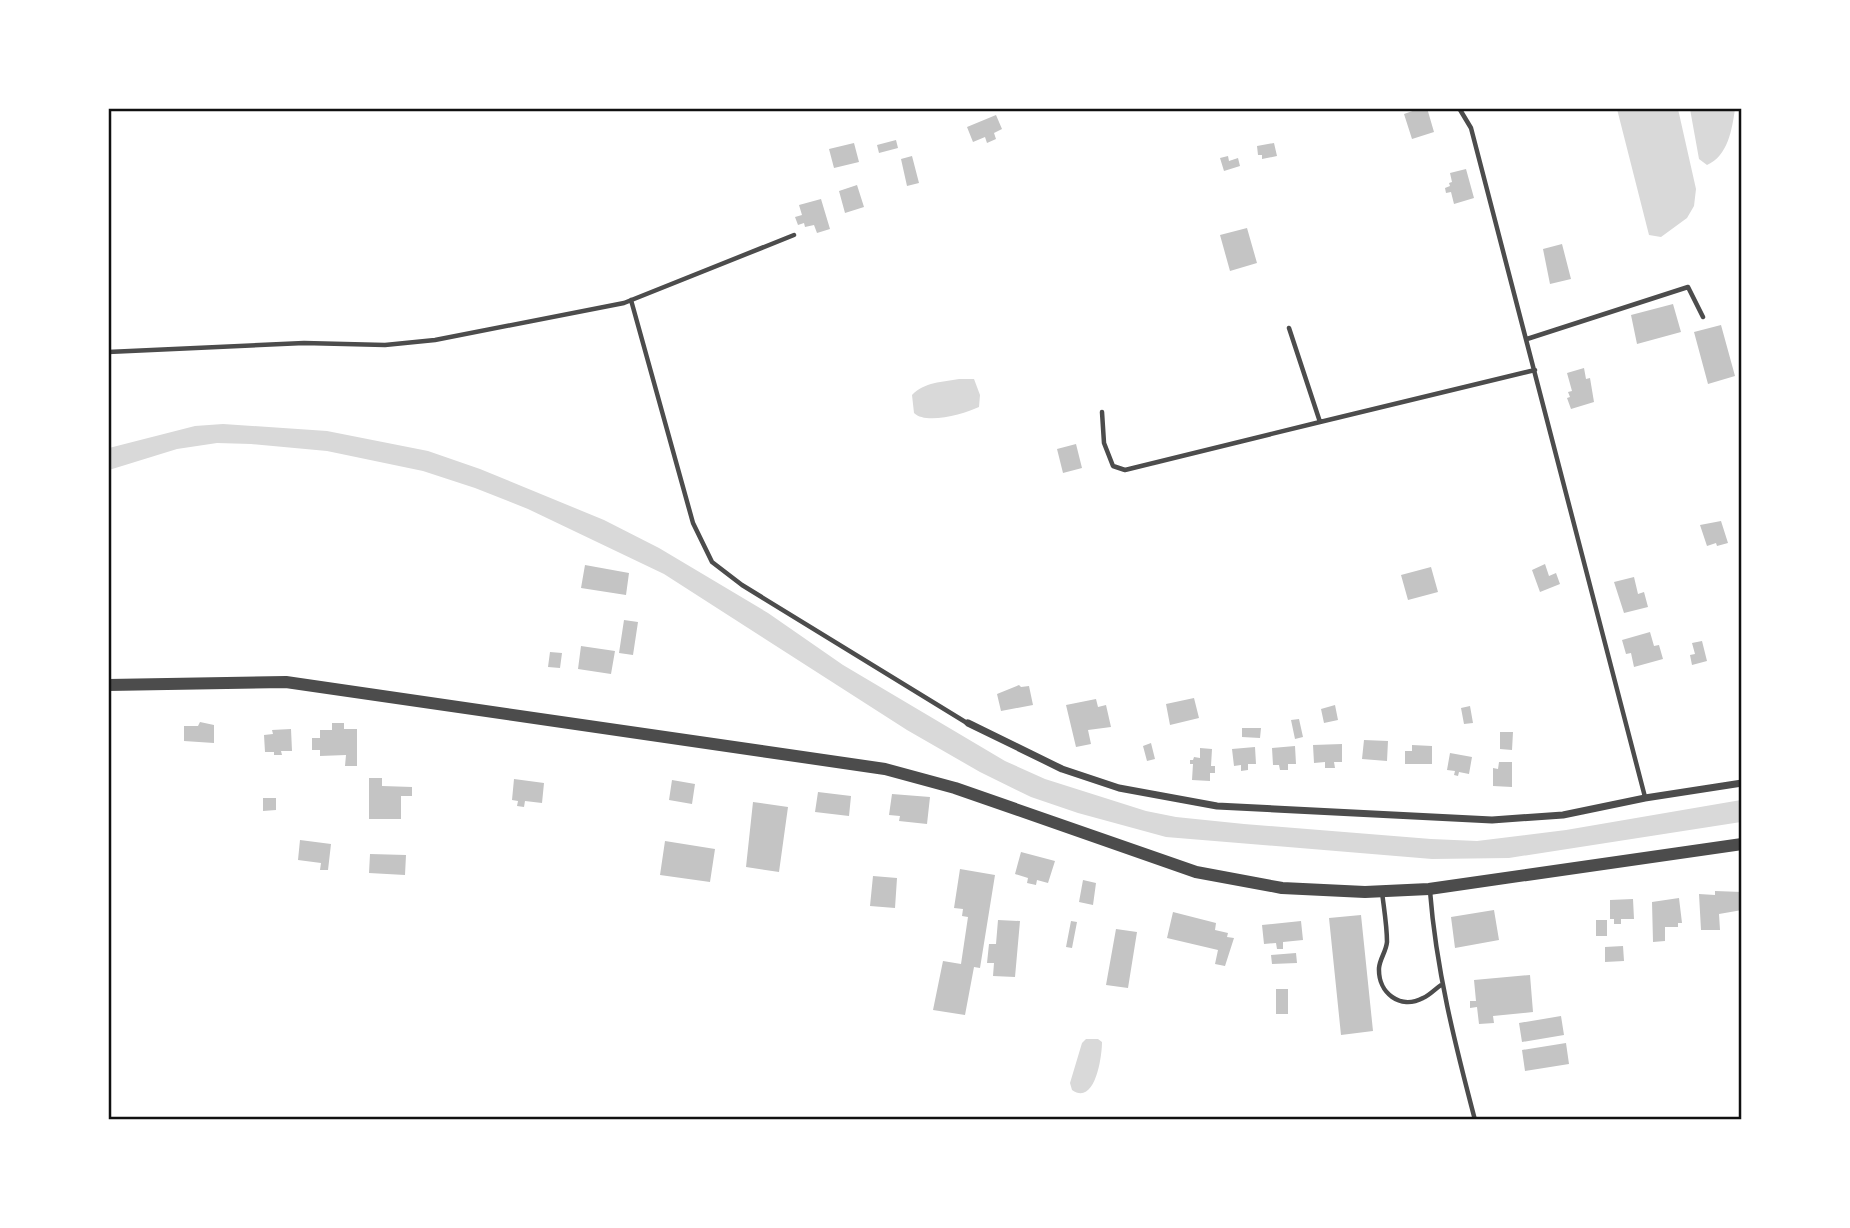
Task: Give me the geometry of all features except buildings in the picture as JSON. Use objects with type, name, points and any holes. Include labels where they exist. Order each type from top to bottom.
[{"type":"street","points":[[108,685],[286,682],[886,769],[956,788],[1196,872],[1282,888],[1382,891],[1429,889],[1741,845]]},
{"type":"street","points":[[968,723],[1062,769],[1119,788],[1217,806],[1492,820],[1563,815],[1741,782]]},
{"type":"lane","points":[[1459,108],[1471,128],[1645,798]]},
{"type":"lane","points":[[108,352],[304,343],[385,345],[435,340],[631,300],[794,235]]},
{"type":"lane","points":[[1527,339],[1688,287],[1703,317]]},
{"type":"lane","points":[[631,300],[693,523],[712,562],[742,585],[968,723]]},
{"type":"lane","points":[[1289,328],[1320,422]]},
{"type":"lane","points":[[1102,412],[1104,443],[1113,466],[1125,470],[1535,370]]},
{"type":"lane","points":[[1429,889],[1441,985],[1475,1119]]},
{"type":"lane","points":[[1382,891],[1387,947],[1380,959],[1379,972],[1385,991],[1390,997],[1407,1002],[1423,998],[1441,985]]},
{"type":"shaded area","points":[[1617,109],[1678,109],[1696,189],[1694,206],[1687,218],[1661,237],[1649,235]]},
{"type":"shaded area","points":[[1690,109],[1735,109],[1724,149],[1707,165],[1699,159]]},
{"type":"shaded area","points":[[959,379],[974,379],[980,395],[979,407],[936,418],[914,413],[912,395],[922,387]]},
{"type":"shaded area","points":[[223,424],[327,431],[428,451],[480,469],[604,520],[659,548],[768,613],[843,665],[1005,761],[1045,779],[1146,811],[1244,824],[1477,841],[1566,830],[1741,800],[1741,822],[1509,858],[1432,859],[1166,837],[1031,797],[980,772],[907,730],[664,574],[528,509],[475,488],[423,471],[327,451],[251,444],[217,443],[177,449],[109,470],[109,448],[195,426]]},
{"type":"shaded area","points":[[1086,1039],[1098,1039],[1102,1042],[1102,1049],[1092,1086],[1080,1093],[1072,1090],[1070,1083],[1082,1043]]}]
